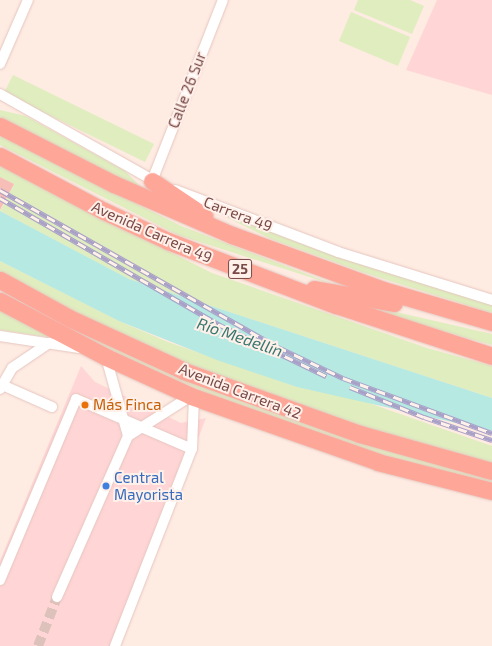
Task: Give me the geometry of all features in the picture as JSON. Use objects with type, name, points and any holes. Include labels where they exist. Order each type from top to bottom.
[{"type":"highway","name":"Avenida Carrera 49","points":[[0,126],[114,184],[232,235],[318,268],[492,322]]},
{"type":"highway","name":"Avenida Carrera 49","points":[[0,156],[111,215],[271,282],[492,356]]},
{"type":"highway","points":[[152,181],[232,235]]},
{"type":"highway","name":"Avenida Carrera 42","points":[[0,280],[69,318],[184,372],[346,429],[492,471]]},
{"type":"highway","points":[[271,282],[466,315]]},
{"type":"highway","name":"Avenida Carrera 42","points":[[0,300],[99,353],[193,397],[378,462],[492,491]]},
{"type":"street","points":[[0,64],[28,0]]},
{"type":"street","name":"Calle 26 Sur","points":[[152,181],[223,0]]},
{"type":"street","name":"Carrera 49","points":[[0,94],[152,181],[338,252],[492,300]]},
{"type":"street","points":[[0,336],[49,343],[99,353],[124,420],[128,436],[57,597]]},
{"type":"street","points":[[49,343],[12,368],[1,386],[52,407]]},
{"type":"street","points":[[128,436],[144,428],[193,397]]},
{"type":"street","points":[[115,646],[192,449],[193,397]]},
{"type":"street","points":[[0,580],[76,399],[192,449]]},
{"type":"shaded area","points":[[437,0],[492,0],[492,95],[406,70]]},
{"type":"shaded area","name":"Central Mayorista","points":[[81,366],[95,382],[181,423],[206,418],[119,646],[0,646],[0,561]]},
{"type":"green space","points":[[358,0],[410,0],[424,6],[412,34],[354,10]]},
{"type":"green space","points":[[351,12],[410,37],[398,66],[339,41]]},
{"type":"green space","points":[[13,75],[154,144],[145,162],[4,93]]},
{"type":"green space","points":[[0,110],[26,116],[125,171],[144,190],[0,117]]},
{"type":"green space","points":[[0,135],[181,226],[341,287],[178,235],[0,145]]},
{"type":"green space","points":[[0,166],[212,273],[427,348],[492,366],[492,398],[129,279],[0,211],[14,184],[0,177]]},
{"type":"green space","points":[[222,215],[492,305],[492,313],[362,272],[271,239]]},
{"type":"green space","points":[[0,261],[119,321],[168,342],[297,387],[360,400],[492,446],[492,463],[397,438],[227,382],[108,329],[0,272]]},
{"type":"green space","points":[[0,289],[216,391],[361,442],[492,478],[492,484],[360,448],[213,396],[104,347]]},
{"type":"green space","points":[[330,297],[492,334],[492,345],[470,339]]},
{"type":"green space","points":[[0,310],[54,338],[0,330]]},
{"type":"water","name":"Río Medellín","points":[[0,211],[129,279],[492,398],[492,431],[297,387],[217,360],[119,321],[0,261]]},
{"type":"building","points":[[0,177],[14,184],[0,210]]},
{"type":"tunnel","points":[[38,646],[57,597]]},
{"type":"railway","points":[[0,190],[278,347],[343,378],[492,433]]},
{"type":"railway","points":[[0,198],[220,325],[326,376]]},
{"type":"railway","points":[[350,387],[424,417],[492,440]]},
{"type":"place","name":"Más Finca","points":[[85,405]]},
{"type":"place","name":"Central Mayorista","points":[[106,486]]}]
